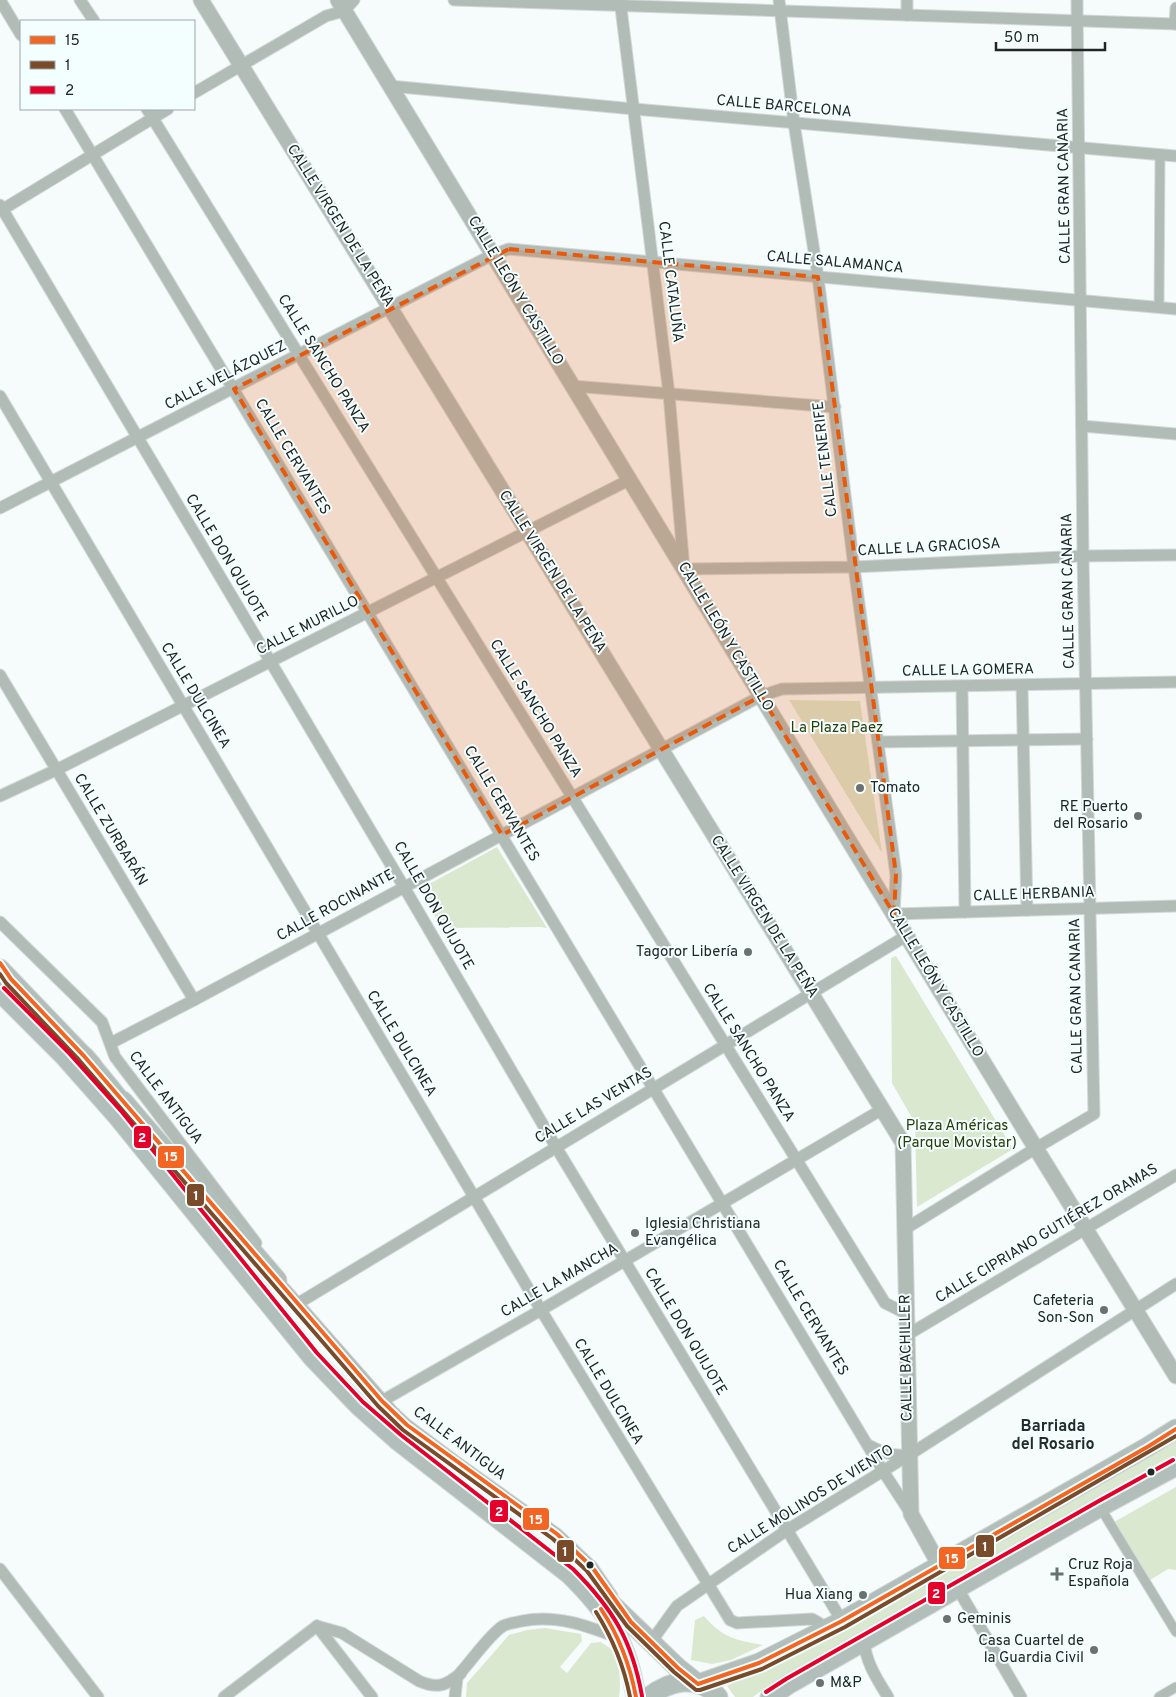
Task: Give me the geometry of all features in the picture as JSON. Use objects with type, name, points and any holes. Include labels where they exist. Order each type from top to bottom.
[{"type":"main road","points":[[0,963],[5,985],[117,1116],[312,1358],[359,1406],[397,1440],[569,1574],[600,1606],[620,1638],[632,1672],[636,1697]]},
{"type":"main road","points":[[5,985],[84,1056],[277,1280]]},
{"type":"main road","points":[[84,1056],[159,1148],[316,1350],[360,1397],[404,1436],[579,1574],[678,1668],[698,1684]]},
{"type":"main road","points":[[698,1684],[759,1663],[842,1622],[1176,1429]]},
{"type":"main road","points":[[770,1697],[864,1641],[1176,1466]]},
{"type":"main road","points":[[649,1697],[661,1688],[675,1683],[687,1682],[706,1687],[718,1697]]},
{"type":"street","points":[[0,0],[20,33]]},
{"type":"street","points":[[80,0],[93,20]]},
{"type":"street","name":"CALLE VIRGEN DE LA PEÑA","points":[[201,0],[880,1110],[902,1143]]},
{"type":"street","points":[[454,0],[780,6],[907,15],[1176,24],[1176,8]]},
{"type":"street","points":[[907,0],[907,15]]},
{"type":"street","name":"CALLE GRAN CANARIA","points":[[1036,1148],[1094,1114],[1083,556],[1077,0]]},
{"type":"street","name":"CALLE CATALUÑA","points":[[620,3],[669,394],[684,569]]},
{"type":"street","points":[[195,92],[345,4]]},
{"type":"street","name":"CALLE LEÓN Y CASTILLO","points":[[345,4],[390,86],[906,936],[1176,1376]]},
{"type":"street","name":"CALLE TENERIFE","points":[[780,6],[794,123],[818,277],[854,567],[896,875],[894,914]]},
{"type":"street","name":"CALLE BARCELONA","points":[[390,86],[1176,156]]},
{"type":"street","name":"CALLE CERVANTES","points":[[67,110],[883,1471],[911,1514]]},
{"type":"street","points":[[1,208],[93,154],[150,113],[164,110]]},
{"type":"street","name":"CALLE SANCHO PANZA","points":[[150,113],[885,1304],[907,1314]]},
{"type":"street","points":[[1159,308],[1160,155]]},
{"type":"street","name":"CALLE DON QUIJOTE","points":[[1,208],[556,1147],[842,1622]]},
{"type":"street","name":"CALLE SALAMANCA","points":[[492,254],[508,249],[1176,309]]},
{"type":"street","name":"CALLE VELÁZQUEZ","points":[[0,508],[492,254]]},
{"type":"street","points":[[572,386],[835,407]]},
{"type":"street","name":"CALLE DULCINEA","points":[[0,396],[541,1310],[730,1620],[737,1623],[803,1618],[812,1619],[824,1630]]},
{"type":"street","points":[[1082,426],[1176,434]]},
{"type":"street","name":"CALLE MURILLO","points":[[0,796],[56,770],[629,480]]},
{"type":"street","name":"CALLE LA GRACIOSA","points":[[684,569],[854,567],[1083,556],[1176,555]]},
{"type":"street","name":"CALLE ZURBARÁN","points":[[0,675],[194,1000]]},
{"type":"street","name":"CALLE LA GOMERA","points":[[761,696],[782,690],[1176,682]]},
{"type":"street","points":[[1022,685],[1027,910]]},
{"type":"street","points":[[962,686],[965,912]]},
{"type":"street","name":"CALLE ROCINANTE","points":[[111,1043],[761,696]]},
{"type":"street","points":[[878,742],[1087,739]]},
{"type":"street","name":"CALLE HERBANIA","points":[[894,914],[1176,906]]},
{"type":"street","name":"CALLE ANTIGUA","points":[[0,922],[102,1022],[115,1057],[264,1254]]},
{"type":"street","name":"CALLE LAS VENTAS","points":[[297,1304],[906,936]]},
{"type":"street","name":"CALLE LA MANCHA","points":[[382,1401],[625,1261],[880,1110]]},
{"type":"street","name":"CALLE BACHILLER","points":[[902,1143],[911,1514],[940,1566]]},
{"type":"street","points":[[904,1229],[1036,1148]]},
{"type":"street","name":"CALLE CIPRIANO GUTIÉREZ ORAMAS","points":[[907,1335],[1176,1175]]},
{"type":"street","name":"CALLE ANTIGUA","points":[[277,1280],[382,1401],[407,1424],[557,1534],[592,1567],[631,1622]]},
{"type":"street","name":"CALLE MOLINOS DE VIENTO","points":[[651,1642],[677,1606],[786,1530],[909,1455],[1176,1284]]},
{"type":"street","points":[[867,1444],[893,1456],[909,1455]]},
{"type":"street","points":[[1100,1507],[1176,1632]]},
{"type":"street","points":[[0,1569],[98,1697]]},
{"type":"street","points":[[958,1589],[1021,1697]]},
{"type":"street","points":[[455,1697],[458,1678],[462,1672],[496,1632],[516,1622],[531,1619],[550,1619],[572,1622],[620,1638]]},
{"type":"street","points":[[317,1626],[342,1633],[430,1686],[446,1684],[462,1672]]},
{"type":"street","points":[[224,1697],[317,1626]]},
{"type":"street","points":[[317,1626],[372,1697]]},
{"type":"street","points":[[864,1641],[870,1666],[888,1697]]},
{"type":"street","points":[[1159,1697],[1176,1687]]},
{"type":"highlighted area","points":[[509,249],[818,277],[896,875],[894,914],[761,696],[502,835],[234,389]]},
{"type":"green space","name":"La Plaza Paez","points":[[789,700],[860,701],[882,853]]},
{"type":"green space","points":[[497,847],[547,928],[446,928],[444,933],[420,889]]},
{"type":"green space","name":"Plaza Américas (Parque Movistar)","points":[[896,956],[1013,1149],[917,1207],[915,1123],[892,1083],[891,958]]},
{"type":"green space","points":[[1176,1440],[1176,1458],[769,1685],[753,1697],[735,1697],[727,1686],[760,1670]]},
{"type":"green space","points":[[1176,1487],[1176,1570],[1168,1569],[1150,1580],[1114,1522]]},
{"type":"green space","points":[[704,1616],[717,1629],[730,1637],[763,1645],[731,1660],[712,1664],[691,1660],[695,1620]]},
{"type":"green space","points":[[545,1628],[581,1634],[582,1641],[560,1667],[567,1673],[591,1643],[601,1642],[613,1651],[619,1667],[619,1697],[466,1697],[467,1683],[509,1635]]},
{"type":"transit line","name":"15","points":[[0,963],[11,979],[84,1056],[382,1401],[407,1425],[557,1534],[592,1567],[631,1622],[678,1668],[698,1684],[759,1663],[842,1621],[1176,1429]]},
{"type":"transit line","name":"1","points":[[0,974],[6,983],[79,1060],[378,1406],[403,1430],[553,1539],[587,1571],[627,1626],[674,1672],[696,1690],[762,1669],[845,1627],[1176,1436]]},
{"type":"transit line","name":"2","points":[[4,988],[68,1052],[122,1112],[317,1353],[363,1402],[401,1435],[573,1569],[587,1584],[619,1626],[633,1658],[642,1696]]},
{"type":"transit line","name":"2","points":[[766,1692],[1173,1460]]},
{"type":"transit line","name":"15","points":[[601,1609],[623,1651],[636,1697]]},
{"type":"transit line","name":"1","points":[[596,1612],[608,1632],[617,1653],[625,1674],[630,1697]]},
{"type":"place","name":"Tomato","points":[[860,788]]},
{"type":"place","name":"RE Puerto del Rosario","points":[[1138,816]]},
{"type":"place","name":"Tagoror Libería","points":[[748,952]]},
{"type":"place","name":"Iglesia Christiana Evangélica","points":[[635,1233]]},
{"type":"place","name":"Cafeteria Son-Son","points":[[1104,1310]]},
{"type":"place","name":"Cruz Roja Española","points":[[1057,1574]]},
{"type":"place","name":"Hua Xiang","points":[[863,1595]]},
{"type":"place","name":"Geminis","points":[[947,1619]]},
{"type":"place","name":"Casa Cuartel de la Guardia Civil","points":[[1094,1650]]},
{"type":"place","name":"M&P","points":[[820,1683]]},
{"type":"district","name":"Barriada del Rosario","points":[[1053,1436]]}]
